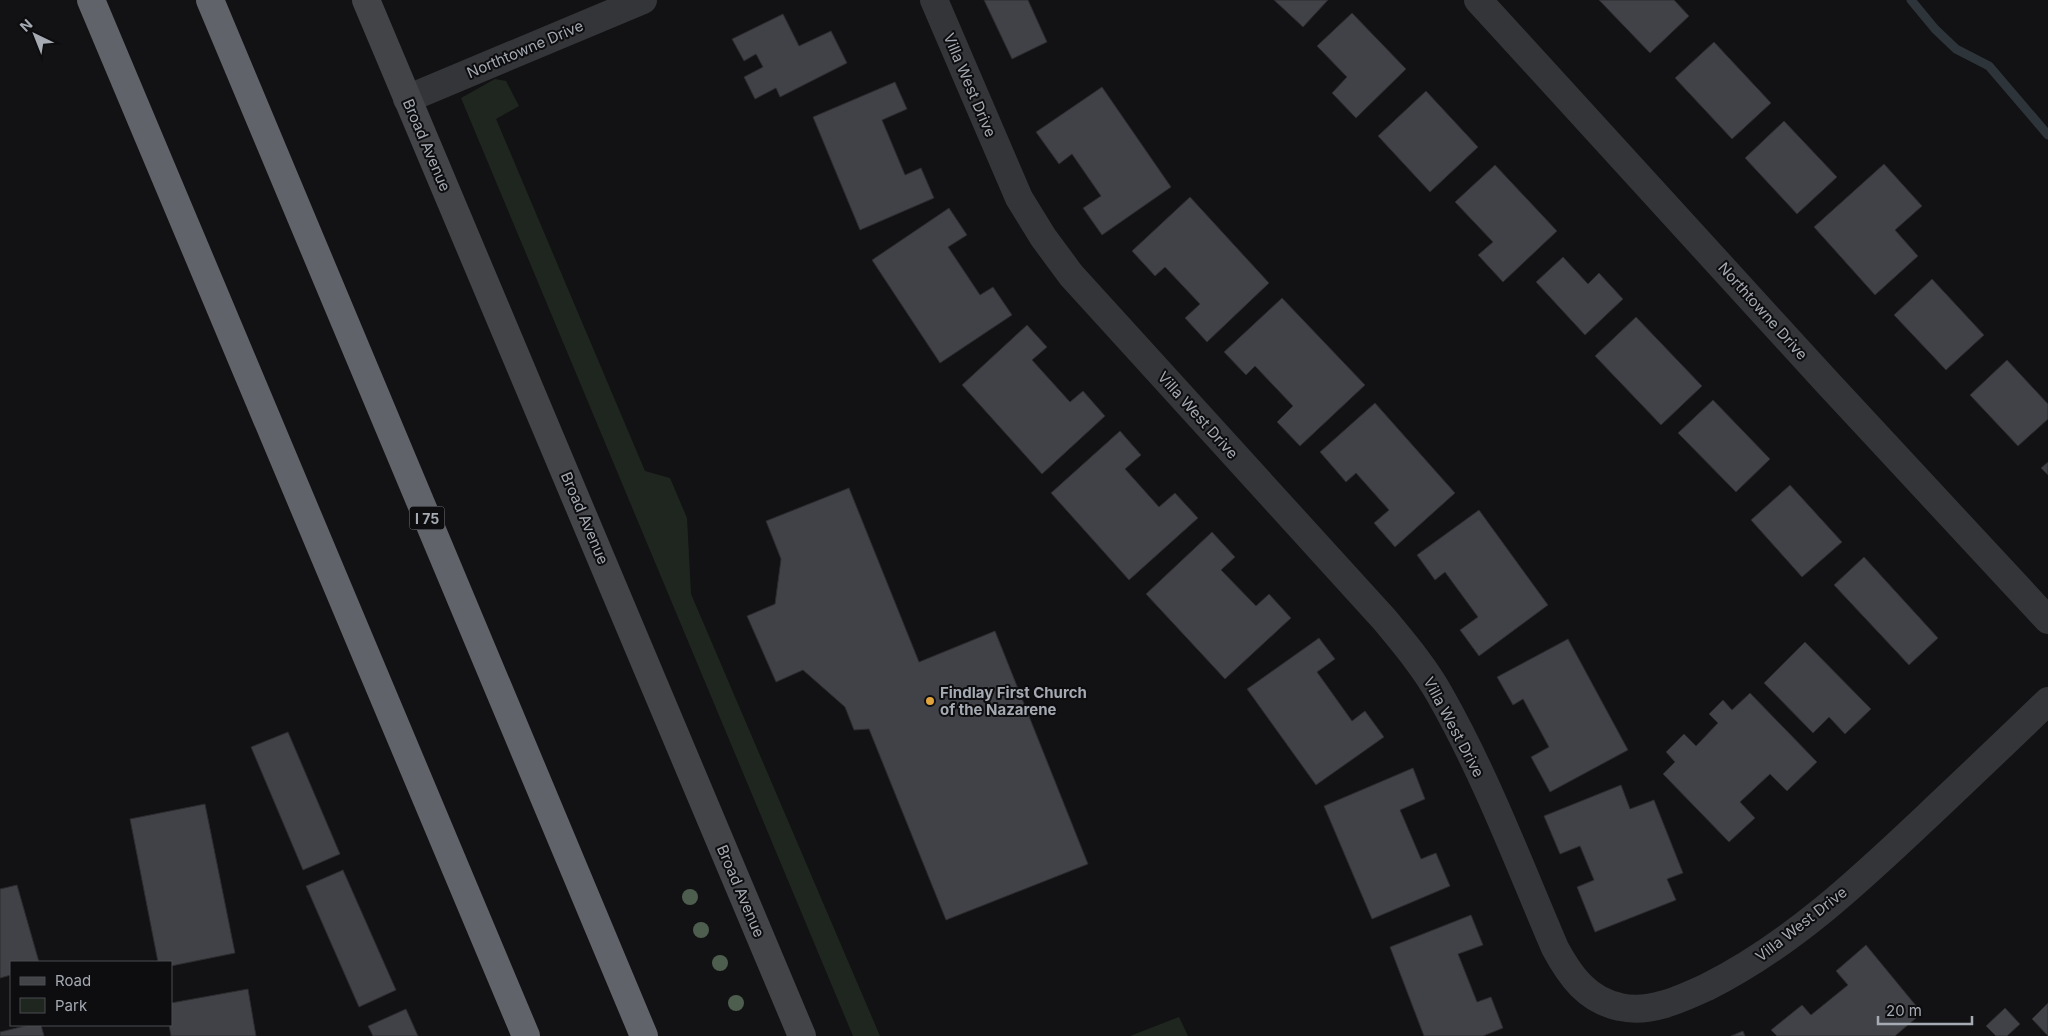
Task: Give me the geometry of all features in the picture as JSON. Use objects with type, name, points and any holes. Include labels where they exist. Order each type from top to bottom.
[{"type":"highway","points":[[92,0],[526,1036]]},
{"type":"highway","name":"I 75","points":[[210,0],[644,1036]]},
{"type":"main road","name":"Broad Avenue","points":[[366,0],[802,1036]]},
{"type":"street","name":"Northtowne Drive","points":[[407,99],[643,0]]},
{"type":"street","name":"Villa West Drive","points":[[934,0],[1019,198],[1043,237],[1071,275],[1384,619],[1414,655],[1440,694],[1462,735],[1555,948],[1566,969],[1581,987],[1599,1001],[1621,1008],[1644,1008],[1667,1003],[1689,996],[1731,975],[1770,951],[1808,922],[1878,862],[2048,701]]},
{"type":"street","name":"Northtowne Drive","points":[[1478,0],[1592,122],[1833,389],[2048,620]]},
{"type":"green space","points":[[495,79],[506,81],[519,106],[496,119],[645,471],[670,478],[687,518],[691,594],[880,1036],[853,1036],[461,98]]},
{"type":"green space","points":[[1179,1017],[1188,1036],[1130,1036]]},
{"type":"building","points":[[984,0],[1028,0],[1047,42],[1012,59]]},
{"type":"building","points":[[1274,0],[1328,0],[1303,27]]},
{"type":"building","points":[[1599,0],[1674,0],[1689,16],[1650,53]]},
{"type":"building","points":[[1352,13],[1406,69],[1356,118],[1332,93],[1347,77],[1317,46]]},
{"type":"building","points":[[783,14],[799,46],[831,31],[847,63],[780,97],[776,88],[755,99],[744,77],[763,67],[756,54],[744,61],[732,39]]},
{"type":"building","points":[[1714,42],[1771,103],[1732,139],[1675,78]]},
{"type":"building","points":[[895,82],[907,109],[882,120],[905,175],[921,168],[934,198],[860,230],[813,117]]},
{"type":"building","points":[[1102,87],[1171,187],[1102,235],[1083,208],[1101,196],[1072,154],[1059,164],[1036,132]]},
{"type":"building","points":[[1426,91],[1478,147],[1430,192],[1378,136]]},
{"type":"building","points":[[1784,121],[1837,177],[1797,214],[1745,158]]},
{"type":"building","points":[[1884,164],[1922,206],[1895,230],[1918,256],[1875,295],[1814,227]]},
{"type":"building","points":[[1495,165],[1557,231],[1503,282],[1478,255],[1493,242],[1455,202]]},
{"type":"building","points":[[1190,197],[1269,283],[1207,342],[1185,318],[1200,304],[1165,267],[1155,276],[1132,251]]},
{"type":"building","points":[[949,208],[967,235],[948,247],[980,295],[993,287],[1012,315],[940,363],[872,260]]},
{"type":"building","points":[[1563,257],[1588,284],[1599,273],[1623,299],[1585,335],[1536,282]]},
{"type":"building","points":[[1932,279],[1984,335],[1946,370],[1894,315]]},
{"type":"building","points":[[1282,298],[1365,385],[1300,446],[1277,422],[1293,406],[1255,366],[1246,375],[1224,352]]},
{"type":"building","points":[[1636,317],[1702,386],[1661,425],[1595,356]]},
{"type":"building","points":[[1027,325],[1047,347],[1032,360],[1070,402],[1083,391],[1105,416],[1042,474],[962,385]]},
{"type":"building","points":[[2007,360],[2048,404],[2048,419],[2018,446],[1970,395]]},
{"type":"building","points":[[1713,400],[1770,459],[1736,492],[1678,433]]},
{"type":"building","points":[[1375,403],[1455,493],[1395,547],[1374,523],[1389,510],[1356,473],[1346,482],[1320,452]]},
{"type":"building","points":[[1120,431],[1141,455],[1125,469],[1159,507],[1175,493],[1198,518],[1129,580],[1051,493]]},
{"type":"building","points":[[2048,462],[2048,475],[2041,468]]},
{"type":"building","points":[[1790,485],[1842,542],[1802,577],[1751,520]]},
{"type":"building","name":"Findlay First Church of the Nazarene","points":[[849,488],[919,662],[995,631],[1088,864],[946,920],[869,729],[854,730],[845,707],[803,670],[776,682],[747,616],[775,604],[781,559],[766,521]]},
{"type":"building","points":[[1479,510],[1548,605],[1479,656],[1460,630],[1478,617],[1445,572],[1435,580],[1417,555]]},
{"type":"building","points":[[1212,532],[1235,557],[1221,570],[1256,606],[1269,594],[1291,618],[1225,679],[1146,594]]},
{"type":"building","points":[[1864,557],[1938,638],[1909,665],[1834,585]]},
{"type":"building","points":[[1319,638],[1335,659],[1317,672],[1352,721],[1365,711],[1384,737],[1316,785],[1247,689]]},
{"type":"building","points":[[1568,639],[1628,750],[1550,792],[1531,757],[1549,747],[1523,699],[1513,705],[1497,677]]},
{"type":"building","points":[[1805,642],[1871,709],[1845,734],[1829,717],[1813,733],[1764,683]]},
{"type":"building","points":[[1750,693],[1817,762],[1787,791],[1770,774],[1740,802],[1755,818],[1729,842],[1663,774],[1675,762],[1666,752],[1684,734],[1696,746],[1718,723],[1709,714],[1723,700],[1732,710]]},
{"type":"building","points":[[288,732],[340,854],[303,870],[251,747]]},
{"type":"building","points":[[1413,768],[1425,799],[1400,810],[1421,859],[1436,853],[1450,886],[1372,919],[1324,806]]},
{"type":"building","points":[[1621,785],[1630,809],[1654,800],[1683,873],[1667,879],[1676,900],[1595,932],[1577,887],[1594,880],[1580,846],[1560,854],[1544,816]]},
{"type":"building","points":[[205,804],[235,953],[172,966],[172,961],[158,961],[130,819]]},
{"type":"building","points":[[343,870],[396,990],[359,1007],[306,886]]},
{"type":"building","points":[[17,885],[39,961],[10,961],[10,975],[0,978],[0,889]]},
{"type":"building","points":[[1471,915],[1483,945],[1458,954],[1477,1002],[1491,997],[1503,1028],[1483,1036],[1424,1036],[1390,947]]},
{"type":"building","points":[[1866,945],[1922,1013],[1895,1036],[1777,1036],[1771,1030],[1802,1005],[1811,1015],[1848,985],[1836,971]]},
{"type":"building","points":[[248,989],[256,1036],[171,1036],[169,1026],[172,1026],[172,1003]]},
{"type":"building","points":[[2048,1003],[2048,1036],[2032,1019]]},
{"type":"building","points":[[2005,1008],[2020,1024],[2007,1036],[1996,1036],[1986,1026]]},
{"type":"building","points":[[406,1009],[418,1036],[373,1036],[368,1026]]},
{"type":"building","points":[[25,1026],[41,1026],[44,1036],[0,1036],[0,1032]]},
{"type":"building","points":[[1743,1031],[1745,1036],[1731,1036]]},
{"type":"waterway","points":[[1911,0],[1935,29],[1956,49],[1989,66],[2048,135]]},
{"type":"place","name":"Findlay First Church of the Nazarene","points":[[930,701]]}]
